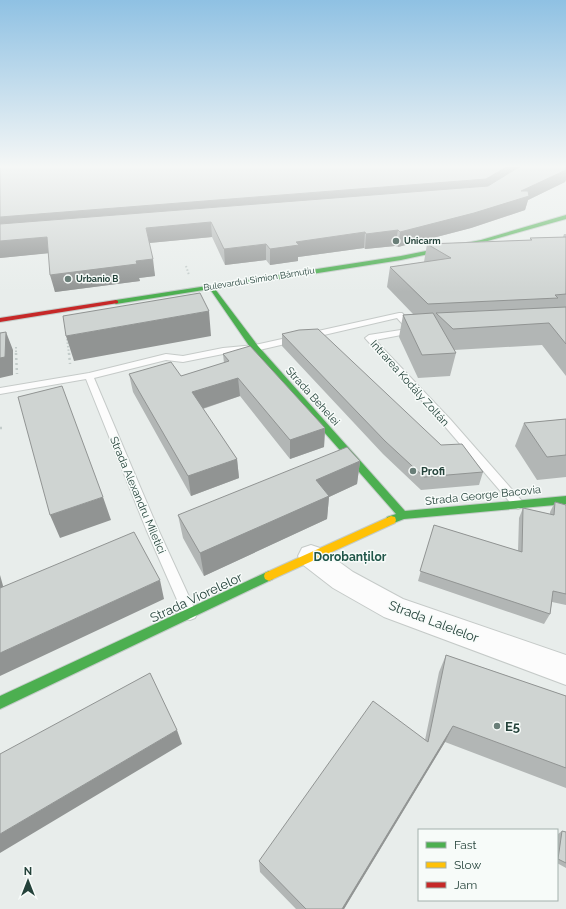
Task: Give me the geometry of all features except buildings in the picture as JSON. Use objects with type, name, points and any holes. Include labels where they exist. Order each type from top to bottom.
[{"type":"main road","name":"Bulevardul Simion Bărnuțiu","points":[[516,230],[536,217]]},
{"type":"main road","name":"Bulevardul Simion Bărnuțiu","points":[[0,320],[445,250],[566,217]]},
{"type":"main road","name":"Strada Behelei","points":[[211,287],[255,348],[403,515]]},
{"type":"main road","name":"Strada George Bacovia","points":[[403,515],[566,500]]},
{"type":"main road","name":"Strada Viorelelor","points":[[0,703],[311,556],[403,515]]},
{"type":"street","name":"Strada Lalelelor","points":[[311,556],[343,580],[394,608],[566,670]]},
{"type":"lane","name":"Intrarea Kodály Zoltán","points":[[255,348],[399,315],[417,329],[369,338],[518,504]]},
{"type":"lane","points":[[0,391],[89,376],[166,357],[183,359],[223,351],[255,348]]},
{"type":"lane","name":"Strada Alexandru Miletici","points":[[89,376],[152,529],[190,614]]},
{"type":"path","points":[[67,339],[72,378]]},
{"type":"path","points":[[16,347],[17,388]]},
{"type":"traffic: fast","points":[[116,302],[401,258],[482,241],[566,217]]},
{"type":"traffic: fast","points":[[211,287],[255,348],[403,515]]},
{"type":"traffic: fast","points":[[391,520],[403,515],[566,500]]},
{"type":"traffic: fast","points":[[0,703],[269,576]]},
{"type":"traffic: slow","points":[[269,576],[391,520]]},
{"type":"traffic: jam","points":[[0,320],[116,302]]},
{"type":"place","name":"Unicarm","points":[[396,241]]},
{"type":"place","name":"Urbanio B","points":[[68,279]]},
{"type":"place","name":"Profi","points":[[413,471]]},
{"type":"place","name":"E5","points":[[497,726]]},
{"type":"district","name":"Dorobanților","points":[[350,557]]}]
